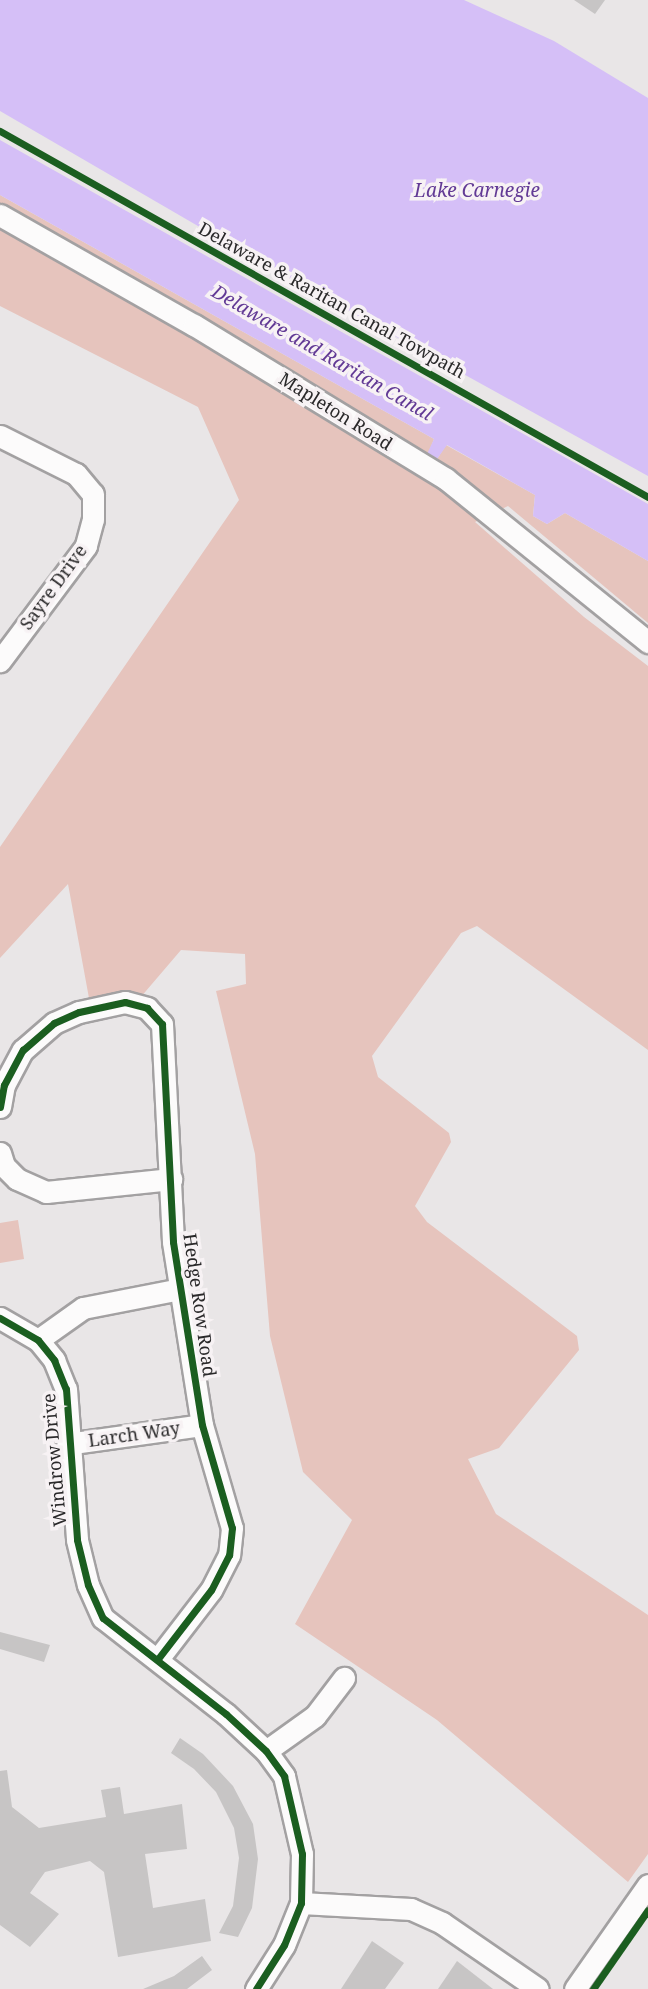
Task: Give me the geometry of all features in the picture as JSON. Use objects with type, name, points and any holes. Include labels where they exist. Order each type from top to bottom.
[{"type":"street","name":"Mapleton Road","points":[[0,215],[194,325],[446,479],[648,642]]},
{"type":"street","name":"Sayre Drive","points":[[0,436],[75,474],[93,494],[93,519],[86,546],[0,661]]},
{"type":"street","name":"Hedge Row Road","points":[[0,1107],[4,1085],[23,1050],[54,1023],[79,1012],[125,1002],[147,1009],[164,1033],[171,1179],[180,1289],[202,1425],[232,1528],[229,1555],[212,1590],[157,1660]]},
{"type":"street","points":[[0,1153],[4,1166],[17,1179],[46,1192],[171,1179]]},
{"type":"street","points":[[0,1318],[38,1340],[83,1308],[180,1289]]},
{"type":"street","name":"Windrow Drive","points":[[38,1340],[66,1389],[67,1444],[77,1541],[88,1585],[103,1618],[266,1751],[284,1776],[302,1854],[301,1903],[284,1945],[256,1989]]},
{"type":"street","name":"Larch Way","points":[[67,1444],[202,1425]]},
{"type":"street","points":[[266,1751],[315,1716],[344,1678]]},
{"type":"street","points":[[575,1989],[648,1885]]},
{"type":"street","points":[[301,1903],[411,1909],[442,1923],[538,1989]]},
{"type":"shaded area","points":[[0,195],[434,439],[428,454],[437,459],[446,445],[535,495],[533,516],[547,524],[565,513],[648,561],[648,623],[508,506],[475,522],[584,617],[648,666],[648,1050],[477,926],[461,933],[372,1056],[378,1077],[449,1133],[451,1142],[415,1206],[427,1222],[577,1336],[579,1350],[499,1448],[468,1459],[496,1514],[648,1615],[648,1854],[628,1882],[437,1720],[295,1624],[352,1520],[303,1472],[270,1336],[255,1154],[216,991],[246,984],[245,954],[181,950],[134,1005],[91,1009],[68,884],[0,958],[0,847],[239,500],[198,407],[0,306]]},
{"type":"shaded area","points":[[18,1220],[24,1259],[0,1263],[0,1223]]},
{"type":"water","name":"Lake Carnegie","points":[[0,0],[464,0],[554,41],[648,98],[648,476],[241,251],[0,111]]},
{"type":"water","name":"Delaware and Raritan Canal","points":[[0,140],[648,504],[648,561],[565,513],[547,524],[533,516],[535,495],[447,445],[437,459],[427,454],[434,439],[0,195]]},
{"type":"building","points":[[574,0],[605,0],[595,14]]},
{"type":"building","points":[[0,1632],[50,1645],[44,1662],[0,1649]]},
{"type":"building","points":[[180,1738],[203,1754],[233,1786],[253,1824],[258,1859],[252,1908],[238,1937],[219,1933],[233,1906],[239,1858],[234,1828],[216,1792],[194,1769],[171,1753]]},
{"type":"building","points":[[7,1770],[12,1807],[39,1828],[106,1817],[101,1790],[120,1787],[124,1814],[182,1804],[187,1849],[145,1854],[153,1908],[205,1899],[211,1941],[118,1957],[104,1872],[90,1861],[45,1872],[30,1893],[59,1914],[30,1947],[0,1925],[0,1771]]},
{"type":"building","points":[[372,1941],[404,1963],[385,1989],[341,1989]]},
{"type":"building","points":[[202,1956],[212,1970],[187,1989],[143,1989],[174,1976]]},
{"type":"building","points":[[457,1961],[493,1989],[438,1989]]},
{"type":"cycle path","name":"Delaware & Raritan Canal Towpath","points":[[0,131],[648,497]]},
{"type":"cycle path","points":[[0,1107],[4,1085],[23,1050],[54,1023],[79,1012],[125,1002],[147,1008],[162,1024],[173,1242],[202,1425],[232,1528],[229,1555],[211,1590],[157,1660]]},
{"type":"cycle path","points":[[0,1318],[38,1340],[54,1360],[66,1389],[77,1540],[88,1585],[103,1618],[226,1714],[266,1751],[284,1776],[302,1854],[301,1903],[284,1945],[256,1989]]},
{"type":"cycle path","points":[[593,1989],[648,1910]]}]
